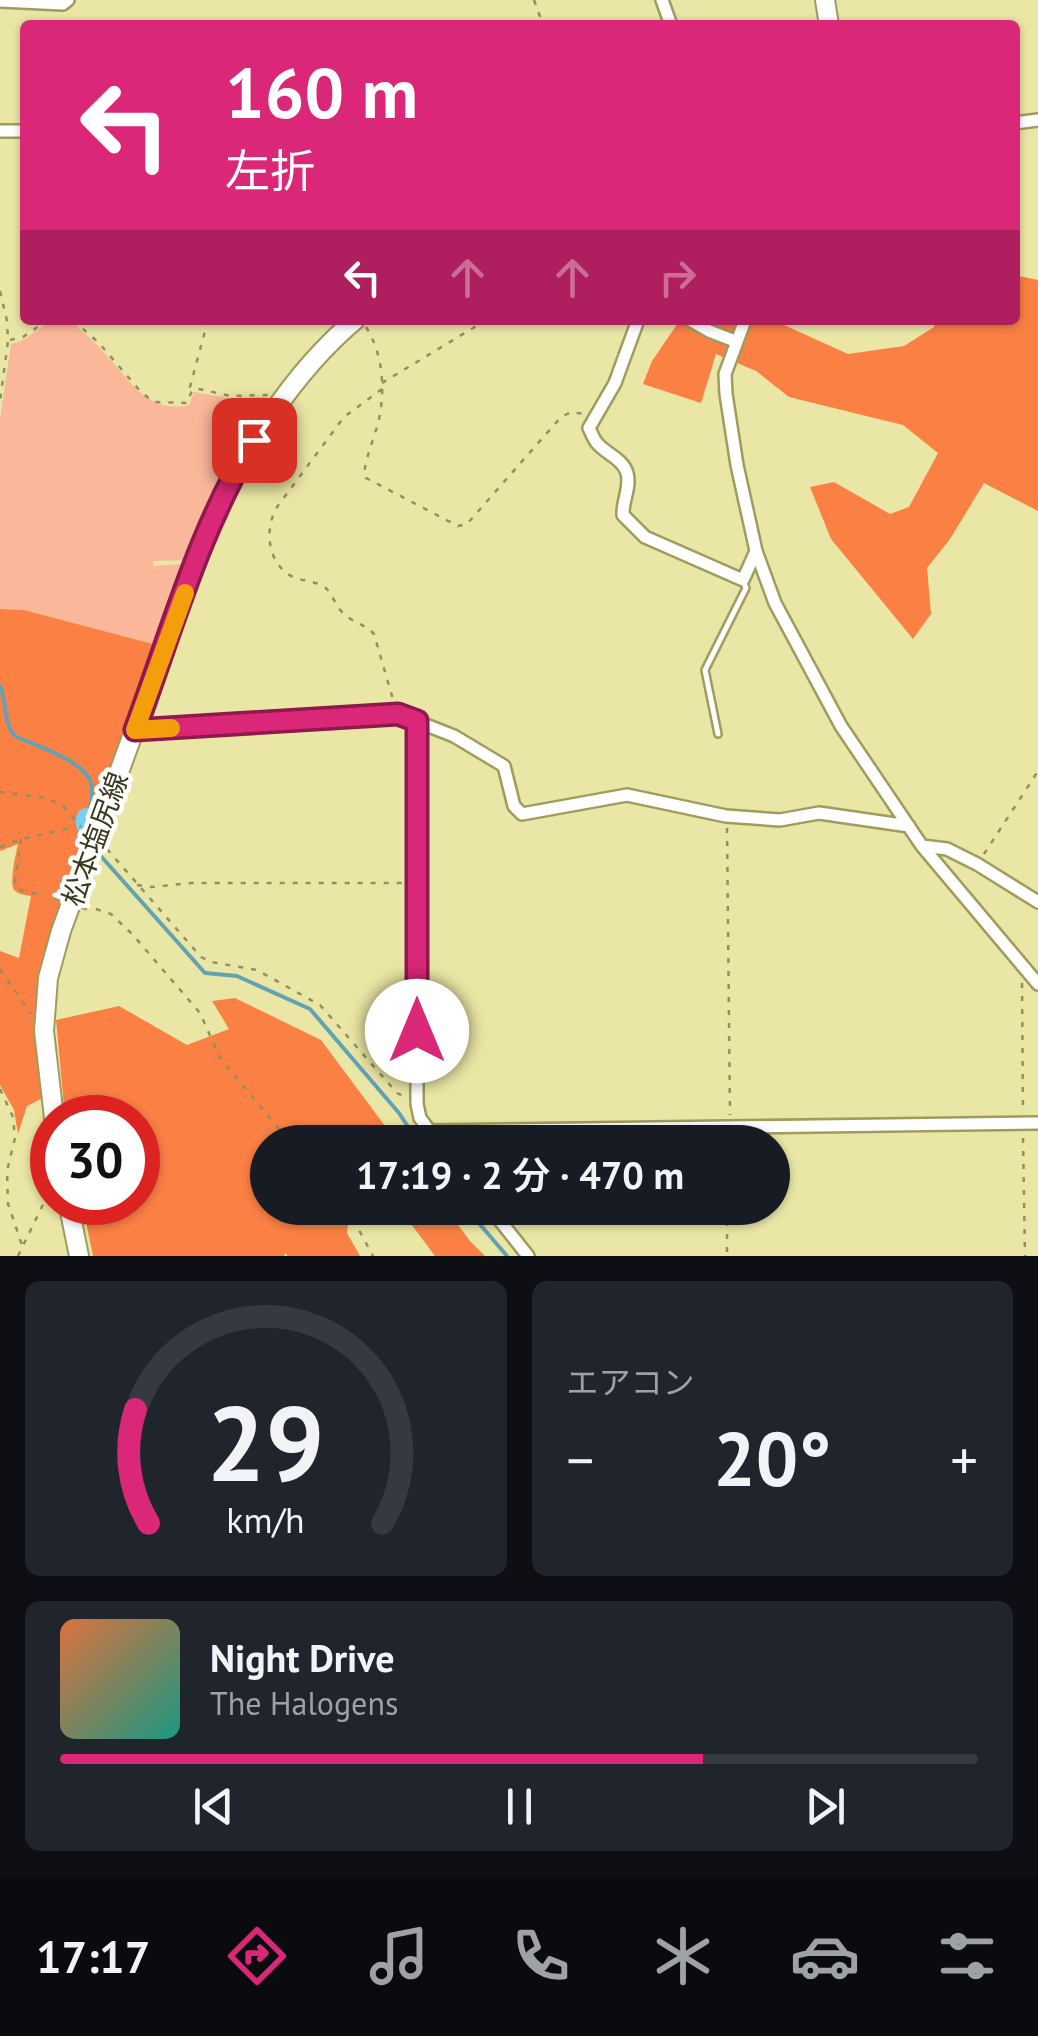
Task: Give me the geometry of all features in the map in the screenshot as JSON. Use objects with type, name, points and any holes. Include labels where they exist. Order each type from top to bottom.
[{"type":"main road","name":"松本塩尻線","points":[[51,1095],[44,1031],[48,978],[61,931],[210,523],[238,466],[283,397],[353,325]]},
{"type":"main road","points":[[73,1225],[79,1256]]},
{"type":"street","points":[[0,1],[63,4],[68,0]]},
{"type":"street","points":[[636,325],[615,383],[589,428],[596,442],[622,464],[627,474],[623,515],[645,537],[743,580],[756,551]]},
{"type":"street","points":[[699,325],[736,342]]},
{"type":"street","points":[[743,325],[725,374],[726,394],[756,551],[775,603],[841,726],[922,846],[1038,984]]},
{"type":"street","points":[[135,730],[398,714],[454,736],[504,766],[514,806],[522,814],[627,795],[726,816],[780,820],[819,812],[909,826]]},
{"type":"street","points":[[417,721],[417,1104],[424,1125]]},
{"type":"street","points":[[922,846],[947,848],[1038,902]]},
{"type":"street","points":[[790,1127],[1038,1123]]},
{"type":"street","points":[[503,1225],[528,1256]]},
{"type":"lane","points":[[718,734],[704,670],[746,588],[743,580]]},
{"type":"lane","points":[[55,895],[88,906]]},
{"type":"path","points":[[0,291],[8,322],[0,400]]},
{"type":"path","points":[[8,341],[23,337],[41,325]]},
{"type":"path","points":[[79,325],[140,392],[154,402],[188,403],[193,388]]},
{"type":"path","points":[[207,325],[190,387],[231,396],[283,397]]},
{"type":"path","points":[[362,325],[374,339],[378,353],[382,406],[364,474],[458,526],[467,524],[561,416],[579,412],[595,417]]},
{"type":"path","points":[[398,714],[374,634],[338,609],[328,588],[284,572],[269,543],[268,530],[278,507],[344,416],[381,386],[478,325]]},
{"type":"path","points":[[978,864],[1038,771]]},
{"type":"path","points":[[0,792],[46,798],[63,806],[78,826],[0,847]]},
{"type":"path","points":[[726,816],[730,1125]]},
{"type":"path","points":[[96,836],[201,957],[257,970],[320,1005],[397,1093],[417,1104]]},
{"type":"path","points":[[21,839],[17,888],[55,895]]},
{"type":"path","points":[[136,884],[417,883]]},
{"type":"path","points":[[88,906],[111,914],[133,935],[200,1013],[220,1058],[276,1125]]},
{"type":"path","points":[[0,970],[44,1031]]},
{"type":"path","points":[[0,1088],[13,1117],[15,1138],[6,1170],[8,1204],[22,1245]]},
{"type":"path","points":[[18,1256],[32,1225]]},
{"type":"path","points":[[356,1225],[372,1256]]},
{"type":"path","points":[[727,1225],[727,1256]]},
{"type":"shaded area","points":[[1020,276],[1038,280],[1038,511],[984,483],[927,568],[931,614],[913,639],[831,539],[810,487],[834,482],[890,514],[909,507],[938,453],[903,425],[789,397],[756,371],[716,354],[701,403],[643,384],[652,361],[677,325],[784,325],[848,354],[904,346],[934,327],[1020,325]]},
{"type":"shaded area","points":[[45,325],[76,325],[138,390],[160,404],[189,405],[194,392],[229,398],[266,397],[270,402],[188,560],[153,561],[153,566],[181,564],[185,569],[157,645],[24,610],[0,609],[0,420],[11,344]]},
{"type":"shaded area","points":[[0,609],[24,610],[157,645],[48,952],[45,1095],[30,1095],[18,1134],[14,1110],[0,1085],[0,951],[19,958],[31,896],[17,892],[13,886],[18,844],[0,851]]},
{"type":"shaded area","points":[[235,998],[321,1040],[384,1125],[250,1125],[250,1225],[348,1225],[347,1233],[360,1256],[93,1256],[87,1225],[160,1225],[160,1095],[63,1095],[56,1020],[119,1006],[187,1045],[229,1029],[212,1001]]},
{"type":"shaded area","points":[[412,1225],[458,1225],[485,1256],[435,1256]]},
{"type":"waterway","points":[[0,686],[15,736],[67,759],[85,772],[92,794],[87,819]]},
{"type":"waterway","points":[[87,819],[87,824]]},
{"type":"waterway","points":[[99,854],[205,973],[237,976],[310,1009],[407,1125]]},
{"type":"waterway","points":[[481,1225],[507,1256]]},
{"type":"slow traffic","points":[[171,728],[135,730],[185,593]]},
{"type":"route","points":[[254,440],[210,523],[135,730],[398,714],[417,721],[417,1031]]}]
